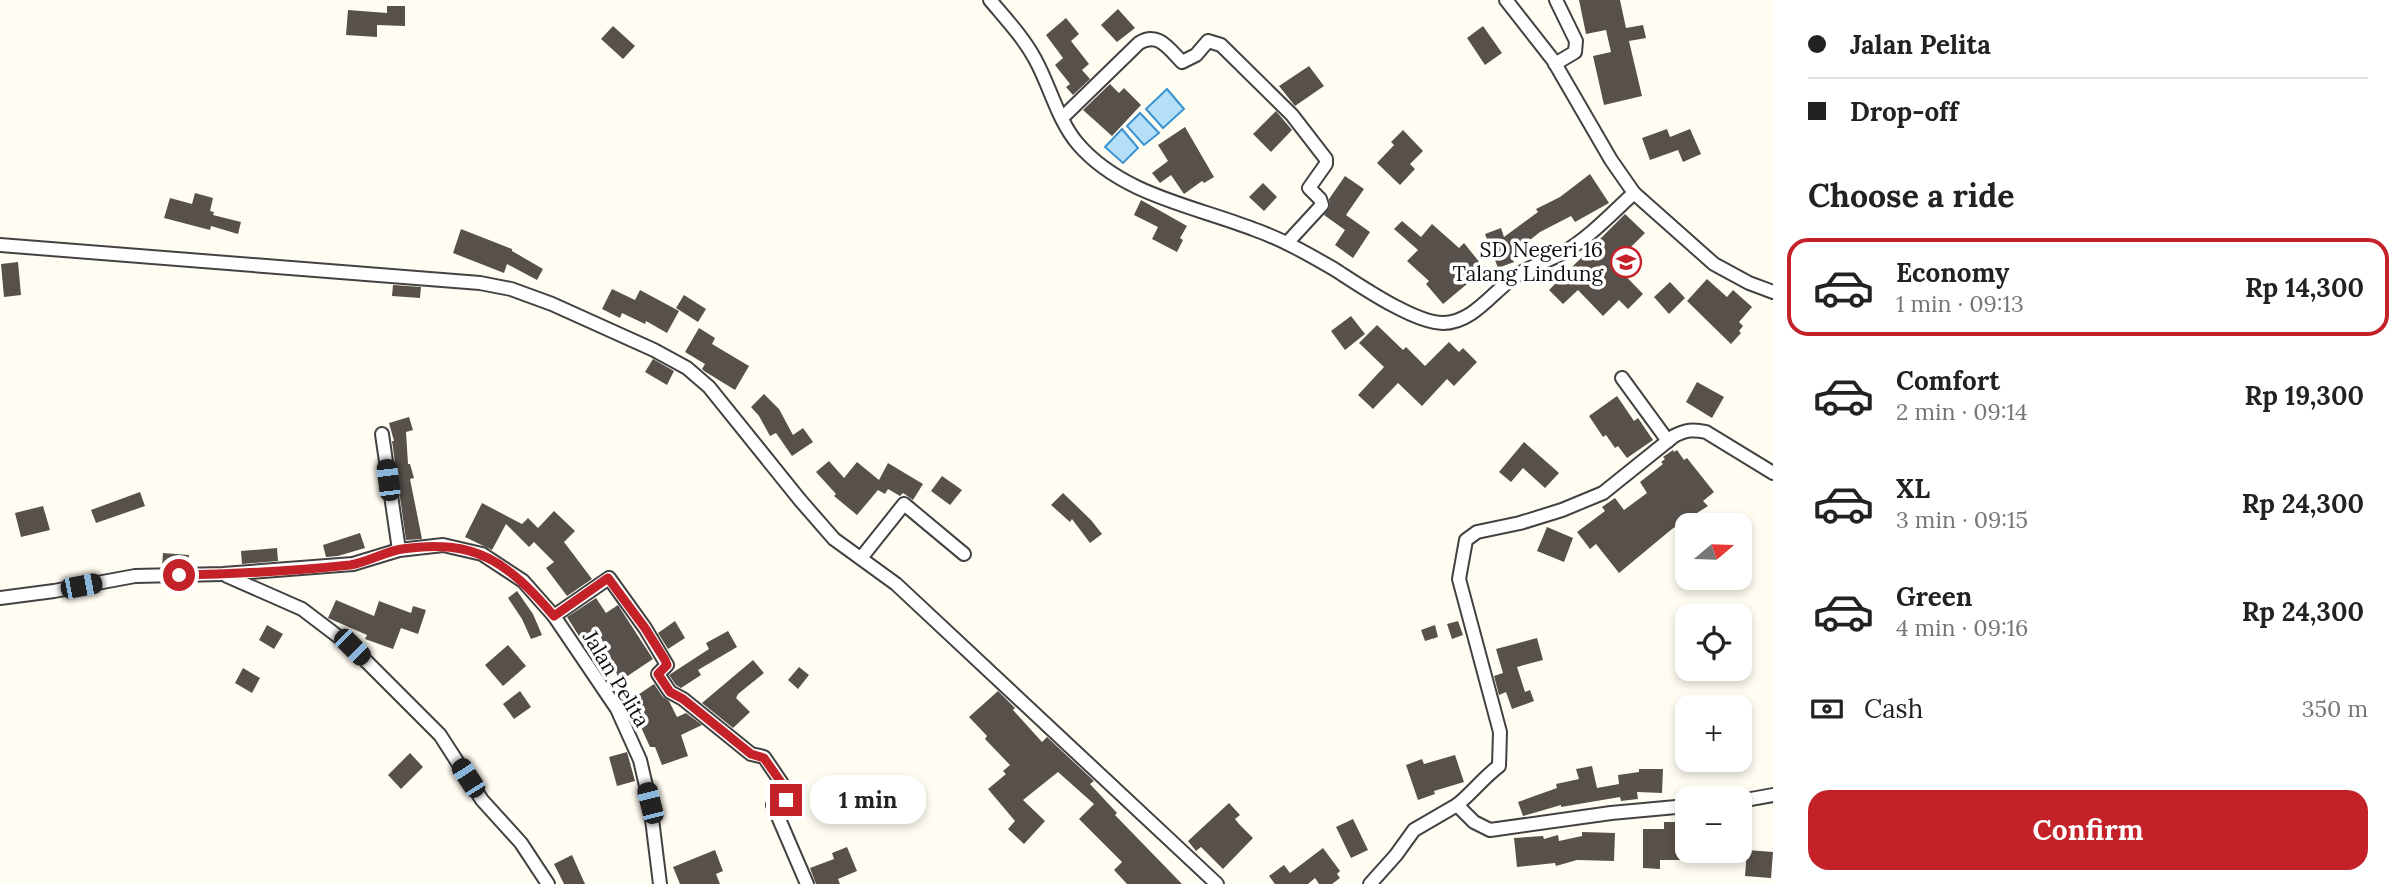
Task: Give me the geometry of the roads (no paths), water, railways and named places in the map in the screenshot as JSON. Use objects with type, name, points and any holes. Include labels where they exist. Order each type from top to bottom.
[{"type":"street","points":[[990,0],[1021,37],[1035,59],[1062,118],[1077,143],[1097,162],[1125,181],[1150,193],[1287,243],[1409,314],[1443,323],[1477,309],[1514,276],[1573,247],[1634,193]]},
{"type":"street","points":[[1506,0],[1555,64],[1611,160],[1634,193],[1714,264],[1749,283],[1773,292]]},
{"type":"street","points":[[1555,64],[1575,52],[1576,41],[1556,0]]},
{"type":"street","points":[[1062,118],[1139,43],[1148,38],[1158,39],[1182,62],[1196,55],[1208,41],[1221,45],[1292,116],[1326,159],[1326,164],[1309,188],[1320,199],[1321,205],[1287,243]]},
{"type":"street","points":[[0,245],[480,283],[511,289],[552,304],[654,350],[687,368],[709,387],[834,539],[896,584],[1217,884]]},
{"type":"street","points":[[1622,378],[1668,441]]},
{"type":"street","points":[[1370,884],[1414,830],[1457,806],[1482,778],[1499,766],[1500,732],[1459,579],[1466,540],[1477,533],[1541,517],[1603,493],[1685,430],[1706,432],[1773,473]]},
{"type":"street","points":[[382,434],[399,550]]},
{"type":"street","points":[[861,558],[904,504],[964,554]]},
{"type":"street","name":"Jalan Pelita","points":[[0,598],[54,592],[135,576],[223,574],[354,564],[399,550],[443,545],[482,554],[523,581],[554,616],[617,709],[640,760],[650,803],[660,884]]},
{"type":"street","points":[[223,574],[302,609],[352,647],[440,735],[482,800],[521,843],[548,884]]},
{"type":"street","points":[[554,616],[608,578],[665,660],[667,665],[658,674],[670,692],[683,699],[751,754],[764,758],[783,785],[786,800],[773,805],[807,884]]},
{"type":"street","points":[[1752,799],[1773,795]]},
{"type":"street","points":[[1457,806],[1474,822],[1490,830],[1675,807]]},
{"type":"water","points":[[1167,89],[1184,109],[1163,128],[1146,109]]},
{"type":"water","points":[[1140,113],[1159,133],[1144,145],[1127,126]]},
{"type":"water","points":[[1122,129],[1138,148],[1123,163],[1105,147]]},
{"type":"place","name":"SD Negeri 16 Talang Lindung","points":[[1626,262]]}]
